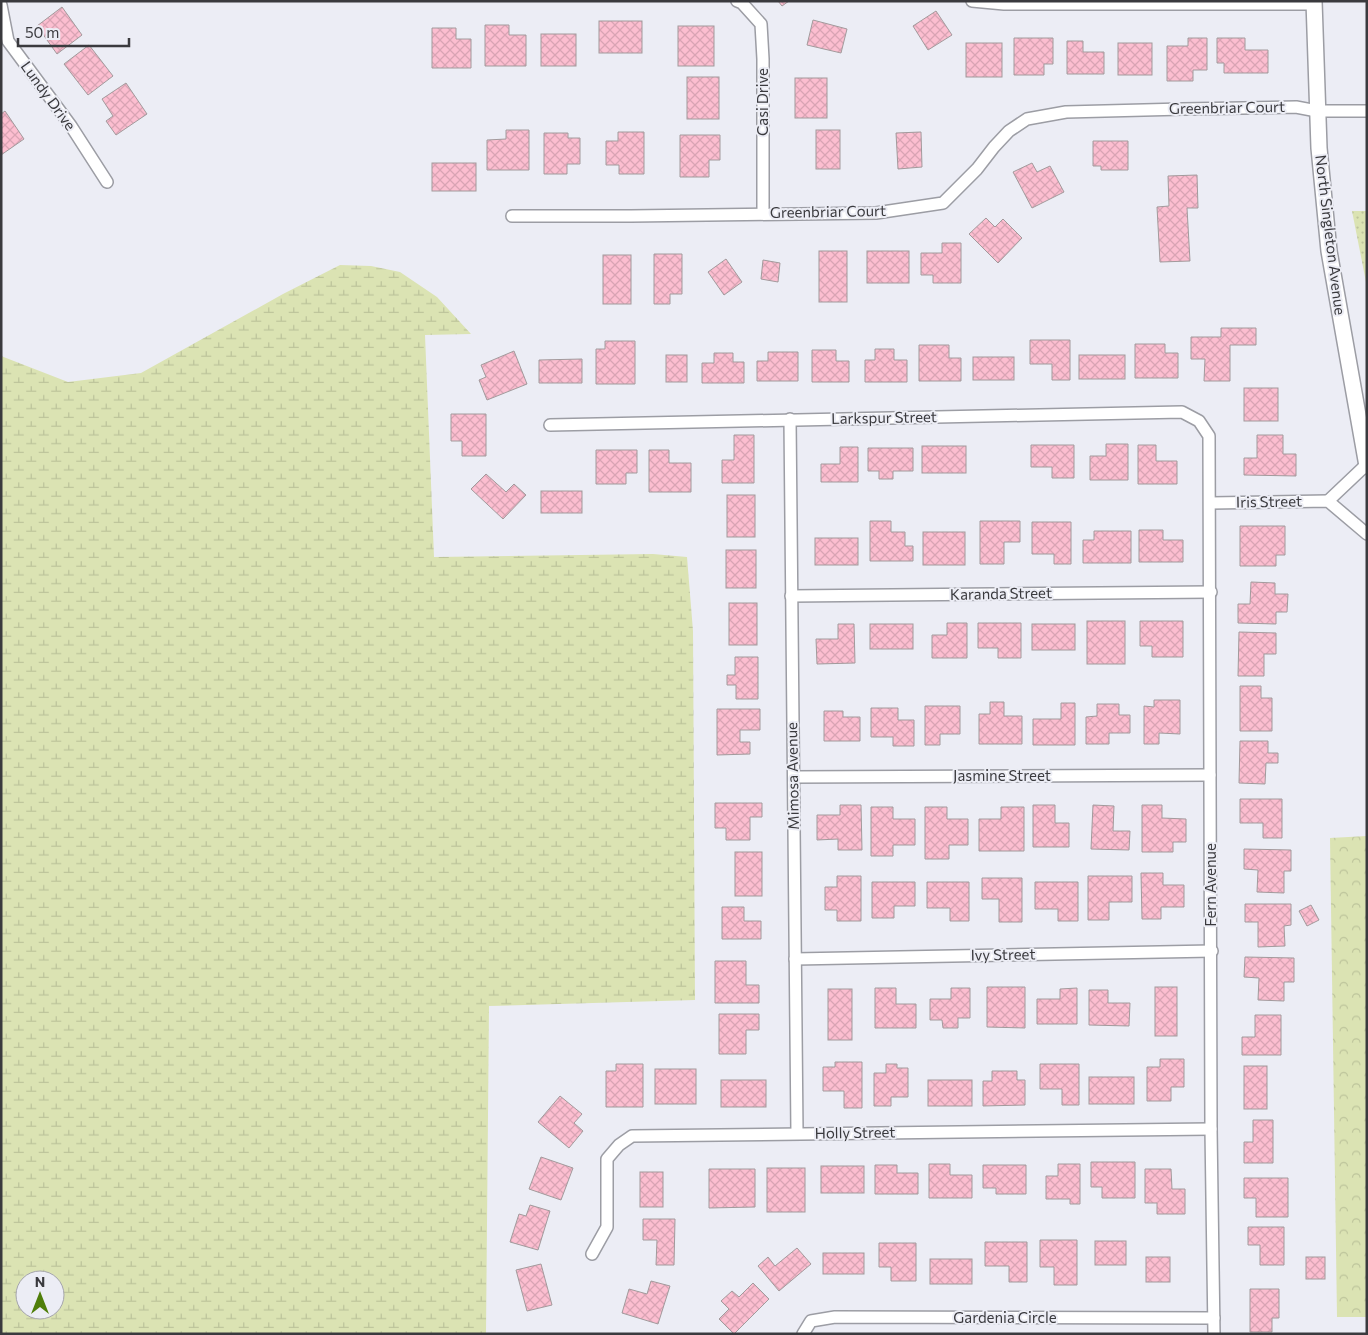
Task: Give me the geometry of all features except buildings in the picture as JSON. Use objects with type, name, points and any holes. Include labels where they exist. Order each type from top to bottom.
[{"type":"street","name":"Casi Drive","points":[[736,1],[742,3],[761,24],[763,59],[763,214]]},
{"type":"street","points":[[972,1],[1004,4],[1314,2]]},
{"type":"street","name":"North Singleton Avenue","points":[[1314,2],[1318,111],[1329,251],[1367,465]]},
{"type":"street","name":"Lundy Drive","points":[[1,5],[8,41],[71,126],[107,182]]},
{"type":"street","name":"Greenbriar Court","points":[[512,216],[876,213],[943,203],[977,169],[994,147],[1010,131],[1028,119],[1066,112],[1296,107],[1318,111],[1367,111]]},
{"type":"street","name":"Larkspur Street","points":[[550,425],[1182,412],[1199,421],[1209,436]]},
{"type":"street","name":"Mimosa Avenue","points":[[790,420],[797,1133]]},
{"type":"street","name":"Fern Avenue","points":[[1209,436],[1211,592],[1211,1129],[1214,1334]]},
{"type":"street","points":[[1367,465],[1328,501],[1367,534]]},
{"type":"street","name":"Iris Street","points":[[1210,503],[1328,501]]},
{"type":"street","name":"Karanda Street","points":[[792,596],[1211,592]]},
{"type":"street","name":"Jasmine Street","points":[[794,777],[1210,775]]},
{"type":"street","name":"Ivy Street","points":[[795,959],[1212,952]]},
{"type":"street","name":"Holly Street","points":[[592,1254],[607,1227],[607,1160],[619,1145],[632,1136],[1211,1129]]},
{"type":"street","name":"Gardenia Circle","points":[[803,1334],[811,1321],[835,1317],[1214,1318]]},
{"type":"green space","points":[[1352,211],[1367,211],[1367,287]]},
{"type":"green space","points":[[340,265],[371,266],[400,272],[437,297],[471,334],[425,335],[434,557],[653,554],[687,557],[693,631],[695,1000],[489,1006],[486,1334],[1,1334],[1,356],[68,382],[141,373],[283,294]]},
{"type":"green space","points":[[1367,836],[1367,1317],[1337,1317],[1330,838]]}]
